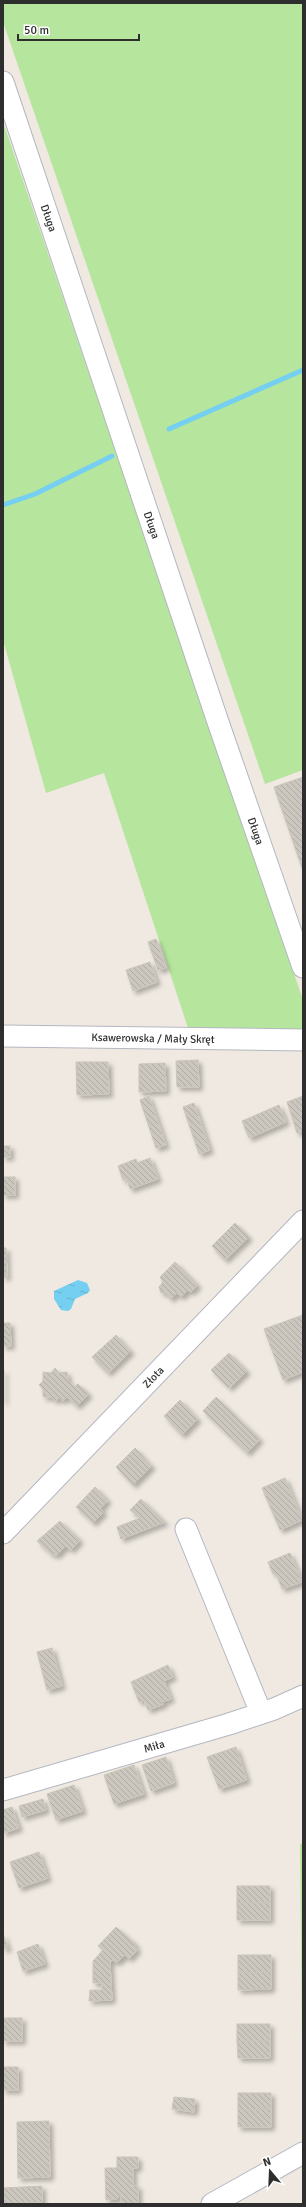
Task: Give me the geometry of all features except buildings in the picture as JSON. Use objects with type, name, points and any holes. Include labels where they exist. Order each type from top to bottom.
[{"type":"street","name":"Długa","points":[[3,82],[218,722],[303,967]]},
{"type":"street","name":"Ksawerowska / Mały Skręt","points":[[3,1036],[303,1040]]},
{"type":"street","name":"Złota","points":[[3,1533],[303,1221]]},
{"type":"street","points":[[186,1528],[261,1713]]},
{"type":"street","name":"Miła","points":[[3,1790],[261,1713],[303,1696]]},
{"type":"street","points":[[212,2204],[303,2153]]},
{"type":"green space","points":[[3,3],[303,3],[303,770],[265,784],[3,22]]},
{"type":"green space","points":[[3,122],[303,1000],[303,1031],[188,1028],[104,773],[46,793],[3,640]]},
{"type":"green space","points":[[303,1843],[303,2140],[300,1844]]},
{"type":"water","points":[[78,1280],[87,1283],[90,1290],[88,1293],[75,1299],[71,1309],[68,1311],[61,1310],[54,1299],[54,1291]]},
{"type":"waterway","points":[[169,429],[303,370]]},
{"type":"waterway","points":[[3,505],[35,494],[112,456]]}]
